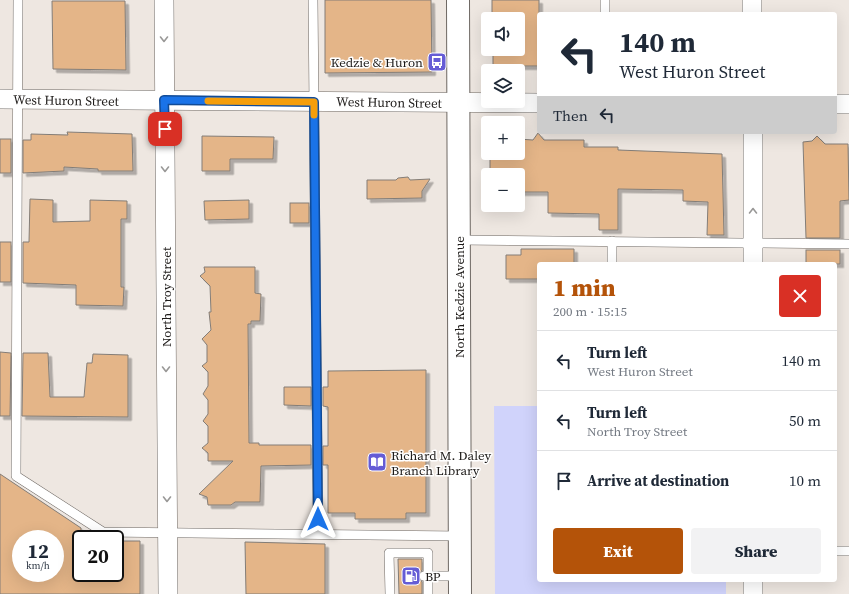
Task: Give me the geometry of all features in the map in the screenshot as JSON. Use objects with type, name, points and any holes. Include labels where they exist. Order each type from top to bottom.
[{"type":"main road","name":"North Kedzie Avenue","points":[[458,0],[460,585]]},
{"type":"street","name":"North Troy Street","points":[[164,0],[168,594]]},
{"type":"street","points":[[752,0],[752,12]]},
{"type":"street","name":"West Huron Street","points":[[0,99],[537,103]]},
{"type":"street","points":[[837,104],[849,104]]},
{"type":"street","points":[[753,134],[753,262]]},
{"type":"street","points":[[753,582],[753,594]]},
{"type":"lane","points":[[18,0],[19,99],[16,476],[103,532],[460,536]]},
{"type":"lane","points":[[314,0],[318,534]]},
{"type":"lane","points":[[605,0],[605,12]]},
{"type":"lane","points":[[459,240],[849,244]]},
{"type":"lane","points":[[612,241],[612,262]]},
{"type":"lane","points":[[837,551],[849,551]]},
{"type":"lane","points":[[390,594],[394,576],[390,553],[428,553],[426,576],[428,594]]},
{"type":"lane","points":[[426,576],[460,585]]},
{"type":"shaded area","points":[[494,406],[537,406],[537,582],[726,582],[726,594],[495,594]]},
{"type":"building","points":[[325,0],[431,0],[432,72],[325,73]]},
{"type":"building","points":[[492,0],[539,0],[539,12],[537,12],[537,66],[525,66],[525,64],[493,64],[493,56],[525,56],[525,12],[492,12]]},
{"type":"building","points":[[52,1],[125,1],[126,70],[53,69]]},
{"type":"building","points":[[67,132],[132,134],[133,171],[98,171],[98,169],[64,167],[64,171],[23,173],[23,140],[31,140],[31,134],[68,135]]},
{"type":"building","points":[[539,134],[544,140],[584,140],[584,147],[618,147],[618,150],[722,154],[724,235],[707,235],[708,202],[683,201],[683,190],[618,189],[618,230],[599,230],[599,214],[548,213],[548,192],[525,192],[525,168],[490,168],[490,160],[525,160],[525,139],[533,140]]},
{"type":"building","points":[[202,136],[274,137],[273,159],[230,159],[230,171],[202,171]]},
{"type":"building","points":[[817,136],[825,144],[848,144],[849,200],[840,201],[840,238],[806,238],[803,142],[812,141]]},
{"type":"building","points":[[0,139],[11,139],[11,173],[0,173]]},
{"type":"building","points":[[408,177],[410,180],[430,179],[422,191],[422,198],[367,199],[367,180],[396,180],[398,178]]},
{"type":"building","points":[[30,199],[53,200],[53,222],[90,221],[90,200],[127,201],[127,219],[121,219],[121,287],[124,287],[123,306],[76,305],[76,285],[23,283],[23,242],[29,242]]},
{"type":"building","points":[[249,200],[249,219],[205,220],[204,201]]},
{"type":"building","points":[[290,203],[309,203],[309,223],[290,223]]},
{"type":"building","points":[[0,242],[11,242],[11,282],[0,282]]},
{"type":"building","points":[[521,249],[574,249],[574,262],[537,262],[537,279],[506,279],[506,255],[521,255]]},
{"type":"building","points":[[806,250],[840,250],[840,264],[837,264],[837,262],[806,262]]},
{"type":"building","points":[[204,267],[255,267],[255,293],[261,294],[260,321],[251,321],[251,324],[248,324],[249,443],[259,443],[259,445],[311,445],[311,465],[261,466],[260,502],[235,502],[231,505],[208,505],[207,497],[199,494],[233,461],[208,461],[208,453],[202,448],[208,443],[208,426],[203,421],[208,414],[208,400],[203,394],[208,386],[208,372],[202,366],[207,362],[207,345],[202,339],[211,330],[209,312],[211,312],[210,286],[200,276],[205,272]]},
{"type":"building","points":[[0,352],[11,353],[10,416],[0,416]]},
{"type":"building","points":[[23,353],[48,353],[50,397],[84,397],[87,363],[92,363],[93,354],[128,355],[128,417],[22,416]]},
{"type":"building","name":"Richard M. Daley Branch Library","points":[[426,370],[426,513],[406,513],[406,519],[355,519],[355,513],[328,513],[328,465],[323,465],[323,446],[328,446],[328,407],[323,406],[323,387],[328,387],[328,371]]},
{"type":"building","points":[[284,387],[311,387],[311,406],[284,405]]},
{"type":"building","points":[[0,474],[81,528],[81,530],[72,530],[72,582],[124,582],[124,541],[140,541],[140,594],[0,594]]},
{"type":"building","points":[[245,542],[325,544],[325,594],[246,594]]},
{"type":"building","name":"BP","points":[[398,559],[422,559],[422,570],[418,576],[422,582],[422,594],[399,594]]},
{"type":"slow traffic","points":[[208,101],[314,102],[314,115]]},
{"type":"place","name":"Kedzie & Huron","points":[[437,62]]},
{"type":"place","name":"Richard M. Daley Branch Library","points":[[377,462]]},
{"type":"place","name":"BP","points":[[411,576]]},
{"type":"route","points":[[165,129],[164,100],[314,102],[318,519]]}]
